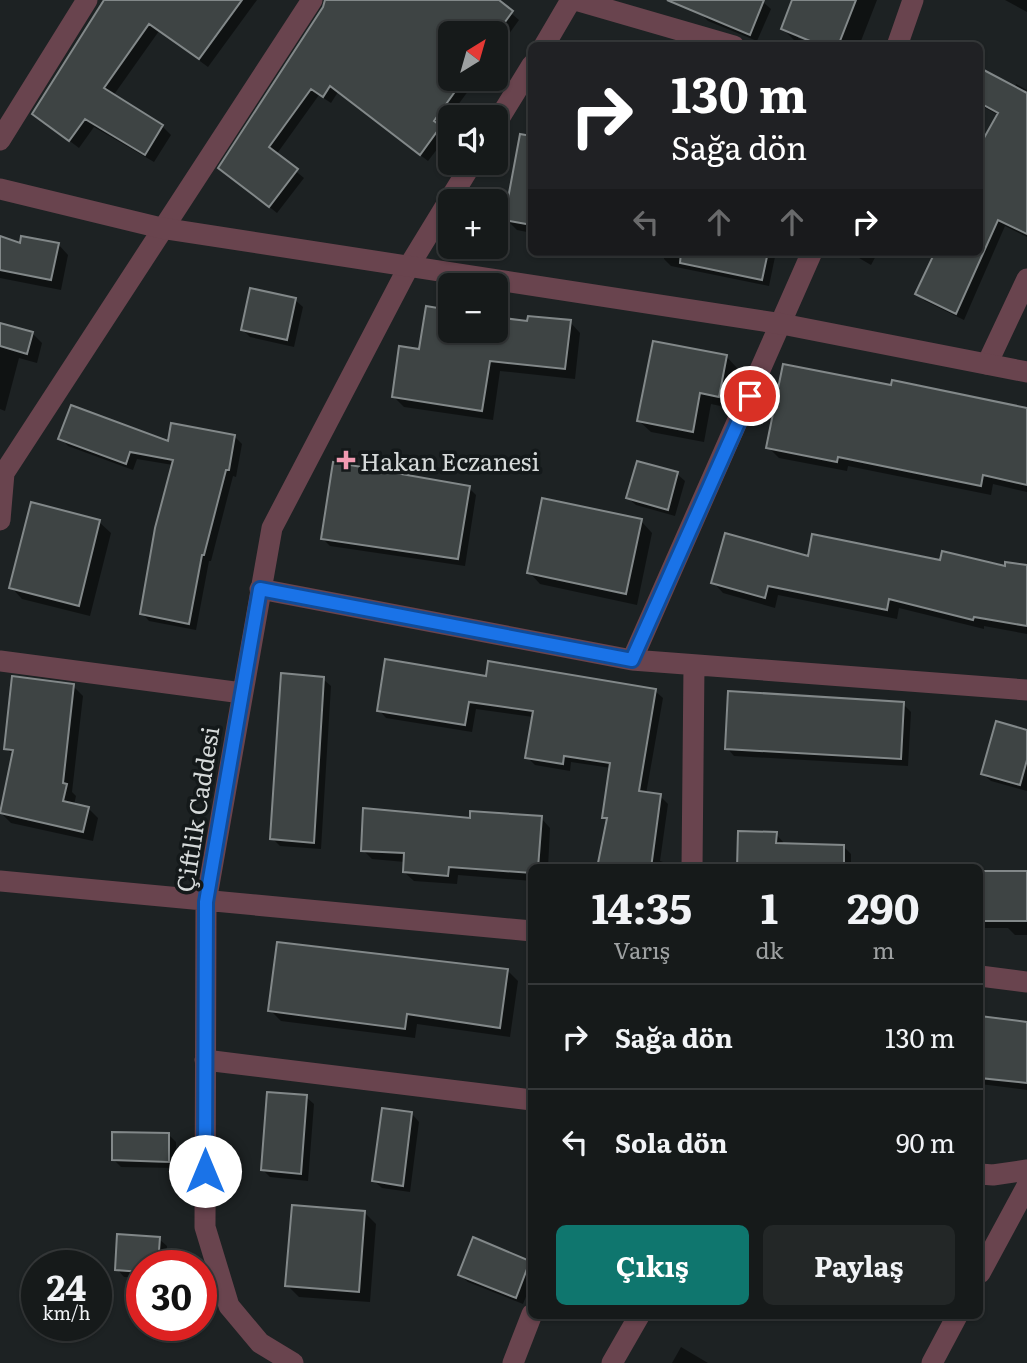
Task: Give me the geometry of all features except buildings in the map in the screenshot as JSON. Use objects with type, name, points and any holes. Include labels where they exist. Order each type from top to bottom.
[{"type":"street","points":[[0,141],[87,0]]},
{"type":"street","points":[[0,520],[2,472],[312,0]]},
{"type":"street","points":[[547,42],[573,0],[720,42]]},
{"type":"street","points":[[898,42],[914,0]]},
{"type":"street","points":[[507,105],[528,71]]},
{"type":"street","name":"Çiftlik Caddesi","points":[[293,1363],[260,1343],[229,1306],[205,1227],[206,902],[272,528],[409,266],[465,175]]},
{"type":"street","points":[[0,188],[161,228],[782,324],[1027,372]]},
{"type":"street","points":[[632,660],[810,256]]},
{"type":"street","points":[[987,364],[1027,279]]},
{"type":"street","points":[[260,589],[632,660],[1027,690]]},
{"type":"street","points":[[0,660],[242,694]]},
{"type":"street","points":[[692,864],[694,665]]},
{"type":"street","points":[[0,881],[528,931]]},
{"type":"street","points":[[983,976],[1027,982]]},
{"type":"street","points":[[205,1060],[528,1100]]},
{"type":"street","points":[[983,1174],[1027,1170]]},
{"type":"street","points":[[983,1267],[1027,1186]]},
{"type":"street","points":[[513,1363],[530,1319]]},
{"type":"street","points":[[612,1363],[637,1319]]},
{"type":"street","points":[[932,1363],[955,1319]]},
{"type":"place","name":"Hakan Eczanesi","points":[[346,460]]},
{"type":"route","points":[[205,1171],[206,902],[260,589],[632,660],[750,396]]}]
